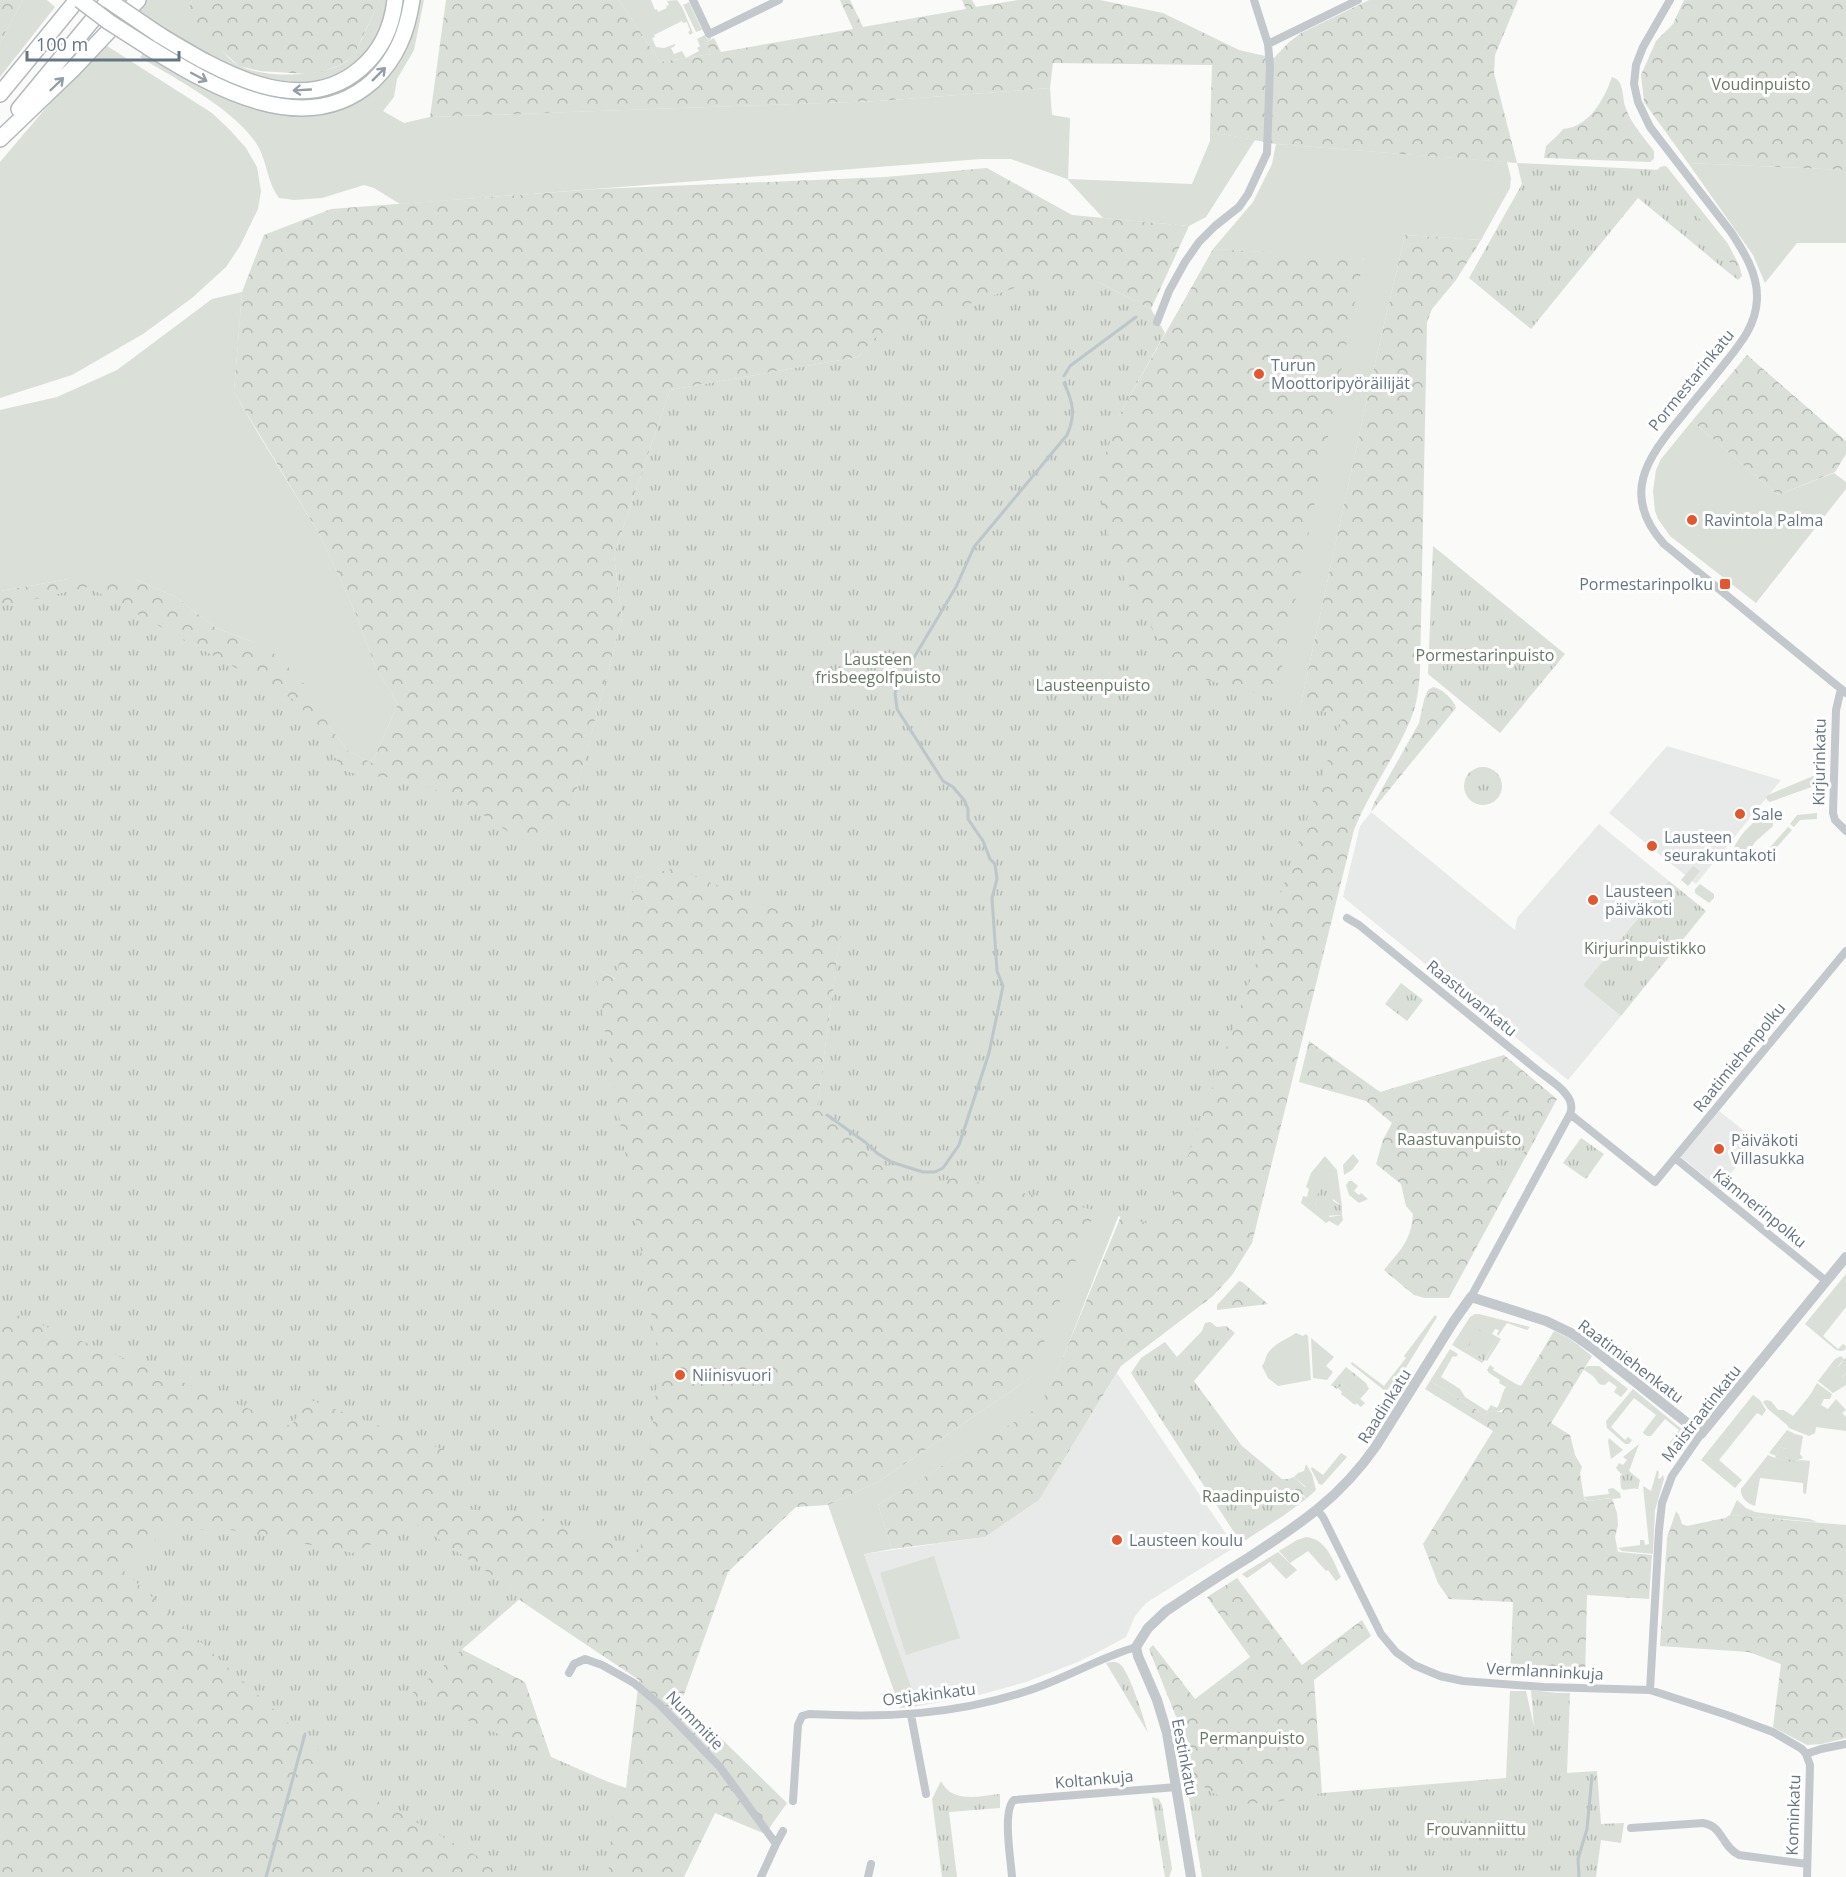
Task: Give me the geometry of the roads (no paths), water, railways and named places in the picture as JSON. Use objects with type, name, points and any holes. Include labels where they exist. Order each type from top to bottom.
[{"type":"highway","points":[[0,94],[79,0],[148,47],[201,78],[244,97],[281,106],[319,106],[339,101],[356,93],[383,71],[404,36],[412,0]]},
{"type":"highway","points":[[0,133],[108,0],[158,34],[204,61],[253,83],[281,89],[310,89],[329,85],[348,77],[368,61],[386,38],[395,0]]},
{"type":"highway","points":[[0,139],[138,0]]},
{"type":"street","points":[[693,0],[709,34],[779,0]]},
{"type":"street","points":[[1157,322],[1169,291],[1185,262],[1199,242],[1239,207],[1248,194],[1267,153],[1270,66],[1268,44],[1254,0]]},
{"type":"street","points":[[1268,44],[1358,0]]},
{"type":"street","name":"Pormestarinkatu","points":[[1670,0],[1643,47],[1636,65],[1634,84],[1638,102],[1650,127],[1721,218],[1742,249],[1754,276],[1757,300],[1754,318],[1744,339],[1662,439],[1649,460],[1642,481],[1643,507],[1653,531],[1664,544],[1844,691]]},
{"type":"street","name":"Kirjurinkatu","points":[[1844,691],[1836,710],[1833,813],[1846,831]]},
{"type":"street","name":"Raastuvankatu","points":[[1347,918],[1368,932],[1565,1093],[1570,1099],[1572,1110],[1655,1182]]},
{"type":"street","name":"Raatimiehenpolku","points":[[1655,1182],[1846,951]]},
{"type":"street","name":"Raadinkatu","points":[[1136,1647],[1148,1628],[1166,1611],[1292,1530],[1337,1494],[1364,1463],[1471,1297],[1572,1110]]},
{"type":"street","name":"Kämnerinpolku","points":[[1675,1158],[1826,1281]]},
{"type":"street","name":"Maistraatinkatu","points":[[1650,1690],[1659,1530],[1662,1503],[1672,1476],[1701,1434],[1846,1257]]},
{"type":"street","name":"Raatimiehenkatu","points":[[1471,1297],[1546,1321],[1571,1333],[1701,1434]]},
{"type":"street","name":"Vermlanninkuja","points":[[1318,1510],[1381,1634],[1396,1652],[1414,1665],[1440,1676],[1463,1681],[1544,1688],[1650,1690],[1773,1732],[1798,1746],[1806,1754]]},
{"type":"street","name":"Ostjakinkatu","points":[[793,1801],[798,1725],[802,1716],[809,1714],[863,1717],[911,1715],[971,1706],[1030,1690],[1113,1653],[1136,1647]]},
{"type":"street","name":"Eestinkatu","points":[[1136,1647],[1163,1718],[1177,1787],[1191,1877]]},
{"type":"street","name":"Nummitie","points":[[569,1673],[574,1664],[585,1659],[602,1665],[634,1683],[659,1704],[720,1767],[776,1844]]},
{"type":"street","points":[[911,1715],[926,1794]]},
{"type":"street","points":[[1806,1754],[1846,1744]]},
{"type":"street","name":"Kominkatu","points":[[1806,1754],[1810,1764],[1807,1877]]},
{"type":"street","name":"Koltankuja","points":[[1012,1877],[1007,1814],[1010,1803],[1014,1800],[1177,1787]]},
{"type":"street","points":[[1631,1828],[1710,1824],[1717,1828],[1732,1851],[1739,1855],[1807,1864]]},
{"type":"street","points":[[761,1877],[783,1830]]},
{"type":"street","points":[[868,1877],[871,1864]]},
{"type":"waterway","points":[[1064,376],[1070,366],[1136,317]]},
{"type":"waterway","points":[[827,1115],[891,1162],[923,1172],[935,1172],[943,1168],[959,1145],[989,1053],[1003,986],[997,971],[992,898],[997,879],[995,864],[968,819],[968,809],[964,800],[953,787],[943,781],[897,709],[895,693],[956,587],[974,547],[1067,435],[1072,421],[1072,409],[1070,396],[1064,383]]},
{"type":"waterway","points":[[266,1877],[305,1734]]},
{"type":"waterway","points":[[1579,1877],[1578,1859],[1587,1829],[1592,1776]]},
{"type":"place","name":"Turun Moottoripyöräilijät","points":[[1259,374]]},
{"type":"place","name":"Ravintola Palma","points":[[1692,520]]},
{"type":"place","name":"Pormestarinpolku","points":[[1725,584]]},
{"type":"place","name":"Sale","points":[[1740,814]]},
{"type":"place","name":"Lausteen seurakuntakoti","points":[[1652,846]]},
{"type":"place","name":"Lausteen päiväkoti","points":[[1593,900]]},
{"type":"place","name":"Päiväkoti Villasukka","points":[[1719,1149]]},
{"type":"place","name":"Niinisvuori","points":[[680,1375]]},
{"type":"place","name":"Lausteen koulu","points":[[1117,1540]]},
{"type":"park label","name":"Voudinpuisto","points":[[1761,84]]},
{"type":"park label","name":"Pormestarinpuisto","points":[[1485,655]]},
{"type":"park label","name":"Lausteen frisbeegolfpuisto","points":[[878,668]]},
{"type":"park label","name":"Lausteenpuisto","points":[[1093,685]]},
{"type":"park label","name":"Kirjurinpuistikko","points":[[1645,948]]},
{"type":"park label","name":"Raastuvanpuisto","points":[[1459,1139]]},
{"type":"park label","name":"Raadinpuisto","points":[[1251,1496]]},
{"type":"park label","name":"Permanpuisto","points":[[1252,1738]]},
{"type":"park label","name":"Frouvanniittu","points":[[1476,1829]]}]
